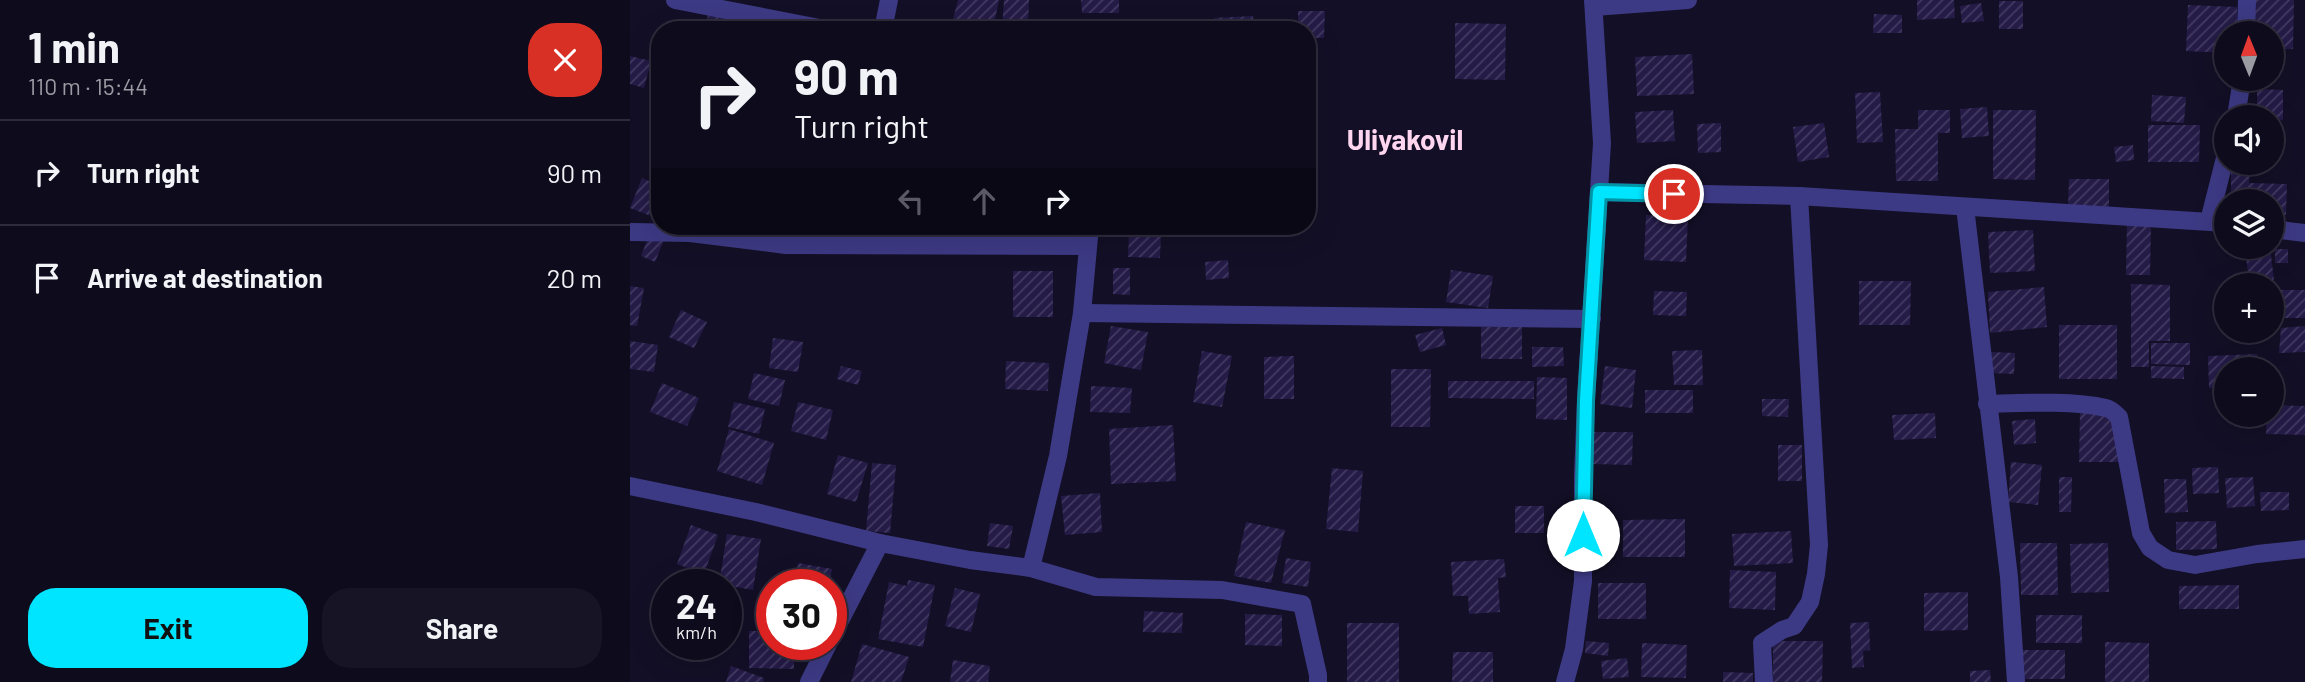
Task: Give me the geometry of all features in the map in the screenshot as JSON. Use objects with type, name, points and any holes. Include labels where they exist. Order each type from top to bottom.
[{"type":"street","points":[[675,0],[784,21]]},
{"type":"street","points":[[885,21],[889,0]]},
{"type":"street","points":[[1565,682],[1574,649],[1583,581],[1583,463],[1602,143],[1593,3],[1688,0]]},
{"type":"street","points":[[2246,21],[2247,0]]},
{"type":"street","points":[[1599,192],[1799,196],[2214,222]]},
{"type":"street","points":[[1764,682],[1762,643],[1782,629],[1794,626],[1810,602],[1819,545],[1799,196]]},
{"type":"street","points":[[1965,207],[2009,577],[2016,682]]},
{"type":"street","points":[[2284,230],[2305,233]]},
{"type":"street","points":[[630,232],[651,232]]},
{"type":"street","points":[[706,235],[786,245],[1088,246]]},
{"type":"street","points":[[1031,568],[1058,456],[1082,313],[1089,235]]},
{"type":"street","points":[[1082,313],[1591,319]]},
{"type":"street","points":[[1987,404],[2084,405],[2109,408],[2119,417],[2141,533],[2150,548],[2168,561],[2195,565],[2305,549]]},
{"type":"street","points":[[630,486],[756,512],[880,543],[1031,568],[1096,587],[1222,590],[1302,604],[1318,682]]},
{"type":"street","points":[[847,607],[880,543]]},
{"type":"street","points":[[808,682],[820,660]]},
{"type":"building","points":[[958,0],[999,0],[995,21],[953,19]]},
{"type":"building","points":[[1004,0],[1029,0],[1028,21],[1003,21]]},
{"type":"building","points":[[1081,0],[1119,0],[1119,13],[1082,13]]},
{"type":"building","points":[[1917,0],[1954,0],[1955,18],[1917,20]]},
{"type":"building","points":[[2255,0],[2294,0],[2293,49],[2284,49],[2284,21],[2255,21]]},
{"type":"building","points":[[1999,1],[2023,1],[2023,29],[1999,29]]},
{"type":"building","points":[[1981,3],[1984,21],[1962,23],[1960,6]]},
{"type":"building","points":[[2188,5],[2237,7],[2237,21],[2214,21],[2214,52],[2186,51]]},
{"type":"building","points":[[710,8],[731,14],[729,21],[706,21]]},
{"type":"building","points":[[1298,11],[1325,11],[1324,38],[1316,38],[1316,21],[1298,21]]},
{"type":"building","points":[[1874,14],[1902,15],[1902,33],[1873,33]]},
{"type":"building","points":[[1253,16],[1253,21],[1214,21],[1214,18]]},
{"type":"building","points":[[1455,23],[1506,24],[1505,80],[1455,79]]},
{"type":"building","points":[[1692,54],[1694,94],[1637,96],[1635,57]]},
{"type":"building","points":[[630,56],[651,61],[644,88],[630,84]]},
{"type":"building","points":[[2257,91],[2283,91],[2283,105],[2257,105]]},
{"type":"building","points":[[1880,92],[1883,142],[1857,143],[1855,93]]},
{"type":"building","points":[[2152,95],[2186,97],[2184,123],[2151,121]]},
{"type":"building","points":[[1987,107],[1989,136],[1962,138],[1960,109]]},
{"type":"building","points":[[1673,110],[1675,141],[1637,143],[1635,112]]},
{"type":"building","points":[[1918,110],[1950,110],[1950,133],[1938,133],[1938,181],[1896,181],[1895,129],[1918,129]]},
{"type":"building","points":[[1993,110],[2036,110],[2035,180],[1993,179]]},
{"type":"building","points":[[1721,123],[1721,152],[1698,153],[1697,124]]},
{"type":"building","points":[[1824,123],[1829,157],[1798,162],[1793,127]]},
{"type":"building","points":[[2148,125],[2200,125],[2199,162],[2148,162]]},
{"type":"building","points":[[2133,145],[2134,160],[2116,162],[2114,147]]},
{"type":"building","points":[[2231,175],[2250,175],[2249,183],[2287,184],[2286,215],[2284,189],[2231,189]]},
{"type":"building","points":[[642,178],[651,182],[651,216],[630,208]]},
{"type":"building","points":[[2069,179],[2109,179],[2109,207],[2068,206]]},
{"type":"building","points":[[1646,215],[1688,216],[1686,262],[1644,260]]},
{"type":"building","points":[[2127,221],[2151,222],[2150,275],[2126,275]]},
{"type":"building","points":[[2033,230],[2035,271],[1990,273],[1988,232]]},
{"type":"building","points":[[651,231],[651,235],[666,235],[655,262],[641,256]]},
{"type":"building","points":[[1129,235],[1161,235],[1160,258],[1128,257]]},
{"type":"building","points":[[2284,249],[2288,249],[2288,263],[2275,263],[2275,259],[2284,259]]},
{"type":"building","points":[[2246,259],[2271,259],[2273,273],[2248,273]]},
{"type":"building","points":[[1228,260],[1229,278],[1206,280],[1205,262]]},
{"type":"building","points":[[1113,268],[1130,268],[1130,295],[1113,294]]},
{"type":"building","points":[[1451,270],[1493,276],[1488,308],[1446,302]]},
{"type":"building","points":[[1013,271],[1053,271],[1053,317],[1013,317]]},
{"type":"building","points":[[1859,281],[1911,281],[1910,325],[1859,325]]},
{"type":"building","points":[[2131,284],[2170,285],[2170,341],[2149,341],[2149,367],[2131,367]]},
{"type":"building","points":[[630,286],[644,288],[637,326],[630,325]]},
{"type":"building","points":[[2044,287],[2047,327],[1990,333],[1988,292]]},
{"type":"building","points":[[2284,290],[2305,290],[2305,318],[2284,318]]},
{"type":"building","points":[[1654,291],[1687,292],[1686,316],[1653,315]]},
{"type":"building","points":[[681,310],[707,322],[694,348],[669,337]]},
{"type":"building","points":[[2059,325],[2117,325],[2117,379],[2059,379]]},
{"type":"building","points":[[1111,326],[1148,332],[1141,370],[1104,363]]},
{"type":"building","points":[[2305,326],[2305,352],[2279,353],[2280,343],[2284,343],[2284,328]]},
{"type":"building","points":[[1481,327],[1522,327],[1522,359],[1481,359]]},
{"type":"building","points":[[1442,328],[1446,345],[1420,352],[1415,335]]},
{"type":"building","points":[[773,338],[803,342],[798,372],[769,368]]},
{"type":"building","points":[[630,341],[658,345],[654,372],[630,369]]},
{"type":"building","points":[[2151,343],[2190,343],[2190,365],[2151,364]]},
{"type":"building","points":[[1532,347],[1563,347],[1564,366],[1532,367]]},
{"type":"building","points":[[1702,350],[1703,385],[1674,385],[1672,351]]},
{"type":"building","points":[[1202,351],[1232,356],[1222,407],[1193,402]]},
{"type":"building","points":[[1991,352],[2015,353],[2014,374],[1990,373]]},
{"type":"building","points":[[2257,354],[2257,357],[2214,357],[2214,388],[2209,388],[2208,356]]},
{"type":"building","points":[[1294,356],[1294,399],[1264,399],[1264,357]]},
{"type":"building","points":[[1006,361],[1049,363],[1048,391],[1005,389]]},
{"type":"building","points":[[841,366],[862,371],[858,385],[837,379]]},
{"type":"building","points":[[1605,366],[1636,370],[1632,408],[1600,404]]},
{"type":"building","points":[[2151,366],[2184,367],[2184,379],[2151,378]]},
{"type":"building","points":[[1391,369],[1431,369],[1430,427],[1391,427]]},
{"type":"building","points":[[754,373],[785,380],[779,406],[748,399]]},
{"type":"building","points":[[1537,377],[1567,378],[1567,420],[1536,419]]},
{"type":"building","points":[[1448,381],[1534,381],[1534,399],[1448,398]]},
{"type":"building","points":[[662,383],[699,398],[687,426],[650,412]]},
{"type":"building","points":[[1091,386],[1132,388],[1130,413],[1090,412]]},
{"type":"building","points":[[1645,390],[1693,390],[1693,413],[1645,413]]},
{"type":"building","points":[[1762,399],[1789,399],[1788,417],[1762,416]]},
{"type":"building","points":[[734,402],[765,409],[759,434],[728,427]]},
{"type":"building","points":[[798,402],[833,410],[826,440],[791,431]]},
{"type":"building","points":[[2284,405],[2305,406],[2305,435],[2266,434],[2266,427],[2284,427]]},
{"type":"building","points":[[2080,412],[2113,412],[2113,436],[2122,436],[2122,462],[2079,462]]},
{"type":"building","points":[[1935,413],[1936,438],[1894,440],[1892,415]]},
{"type":"building","points":[[2035,419],[2036,443],[2014,445],[2012,421]]},
{"type":"building","points":[[1173,425],[1176,481],[1111,484],[1109,429]]},
{"type":"building","points":[[729,429],[774,443],[762,485],[717,471]]},
{"type":"building","points":[[1593,432],[1633,432],[1632,465],[1592,464]]},
{"type":"building","points":[[1778,445],[1802,445],[1802,481],[1778,481]]},
{"type":"building","points":[[838,455],[868,463],[856,502],[827,494]]},
{"type":"building","points":[[2011,462],[2042,465],[2038,505],[2008,502]]},
{"type":"building","points":[[872,463],[896,465],[890,533],[866,531]]},
{"type":"building","points":[[2218,467],[2219,493],[2193,494],[2192,468]]},
{"type":"building","points":[[1332,468],[1363,471],[1358,532],[1326,529]]},
{"type":"building","points":[[2059,477],[2072,477],[2071,512],[2059,512]]},
{"type":"building","points":[[2253,477],[2255,506],[2227,508],[2225,478]]},
{"type":"building","points":[[2164,479],[2186,479],[2188,512],[2165,513]]},
{"type":"building","points":[[2260,492],[2289,492],[2289,510],[2261,511]]},
{"type":"building","points":[[1100,493],[1102,532],[1065,535],[1061,496]]},
{"type":"building","points":[[1515,506],[1544,506],[1544,533],[1515,533]]},
{"type":"building","points":[[1685,519],[1685,557],[1623,557],[1623,520]]},
{"type":"building","points":[[2216,521],[2217,549],[2176,550],[2176,522]]},
{"type":"building","points":[[1246,522],[1285,530],[1271,583],[1234,576]]},
{"type":"building","points":[[990,523],[1013,526],[1009,549],[987,546]]},
{"type":"building","points":[[691,525],[718,535],[706,569],[690,569],[677,564]]},
{"type":"building","points":[[1791,531],[1793,563],[1734,566],[1732,534]]},
{"type":"building","points":[[727,534],[761,539],[753,590],[742,588],[742,569],[721,569]]},
{"type":"building","points":[[2020,543],[2057,543],[2058,595],[2021,595]]},
{"type":"building","points":[[2108,543],[2109,592],[2071,593],[2070,544]]},
{"type":"building","points":[[1286,558],[1311,562],[1308,587],[1282,583]]},
{"type":"building","points":[[1504,559],[1506,577],[1498,578],[1500,612],[1469,614],[1468,596],[1453,596],[1451,562]]},
{"type":"building","points":[[798,563],[832,569],[797,569]]},
{"type":"building","points":[[1730,570],[1776,572],[1775,610],[1729,608]]},
{"type":"building","points":[[908,580],[935,585],[923,647],[878,639],[889,582],[907,586]]},
{"type":"building","points":[[1598,583],[1646,583],[1646,619],[1598,619]]},
{"type":"building","points":[[2239,585],[2239,609],[2179,609],[2179,586]]},
{"type":"building","points":[[955,588],[980,594],[971,632],[945,626]]},
{"type":"building","points":[[1968,592],[1968,630],[1924,631],[1924,593]]},
{"type":"building","points":[[1144,611],[1183,613],[1182,633],[1143,632]]},
{"type":"building","points":[[1245,614],[1282,615],[1282,646],[1245,645]]},
{"type":"building","points":[[2036,615],[2082,615],[2082,643],[2036,643]]},
{"type":"building","points":[[1869,622],[1870,650],[1863,651],[1864,667],[1852,668],[1850,623]]},
{"type":"building","points":[[1347,623],[1399,623],[1399,682],[1347,682]]},
{"type":"building","points":[[749,631],[756,631],[756,660],[794,660],[794,669],[749,668]]},
{"type":"building","points":[[1586,641],[1609,643],[1608,656],[1585,653]]},
{"type":"building","points":[[1773,641],[1823,641],[1822,682],[1773,682]]},
{"type":"building","points":[[2105,642],[2149,643],[2149,682],[2105,682]]},
{"type":"building","points":[[1642,643],[1687,645],[1686,678],[1641,677]]},
{"type":"building","points":[[862,644],[909,657],[901,682],[851,682]]},
{"type":"building","points":[[2021,650],[2065,650],[2065,679],[2020,679]]},
{"type":"building","points":[[1453,652],[1493,652],[1493,682],[1452,682]]},
{"type":"building","points":[[1627,658],[1629,677],[1603,679],[1601,661]]},
{"type":"building","points":[[953,660],[990,666],[988,682],[950,682]]},
{"type":"building","points":[[731,666],[764,678],[763,682],[726,682]]},
{"type":"building","points":[[1990,670],[1991,682],[1970,682],[1970,671]]},
{"type":"building","points":[[1723,672],[1753,673],[1753,682],[1723,682]]},
{"type":"district","name":"Uliyakovil","points":[[1405,139]]},
{"type":"route","points":[[1583,535],[1586,400],[1599,192],[1674,194]]}]
